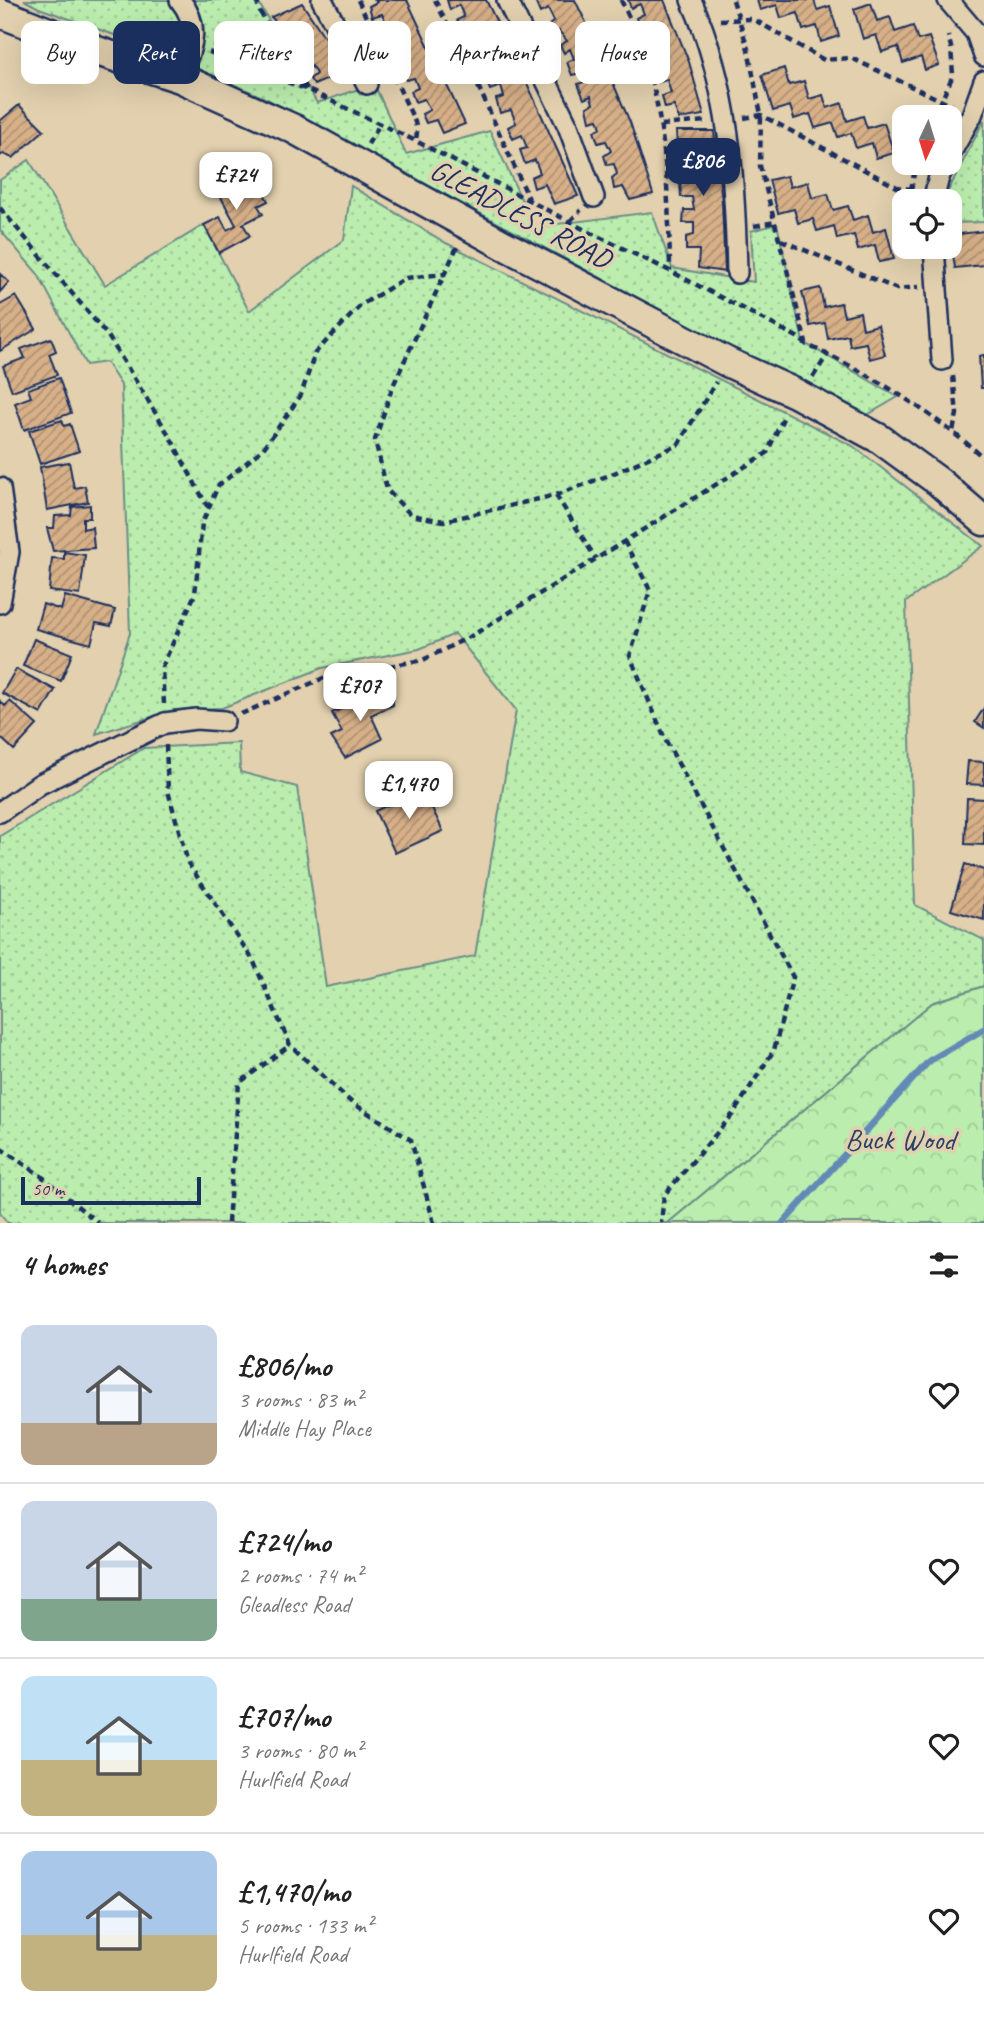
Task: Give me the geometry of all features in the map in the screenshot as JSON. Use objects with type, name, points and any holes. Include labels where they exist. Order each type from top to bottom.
[{"type":"main road","name":"GLEADLESS ROAD","points":[[0,13],[113,56]]},
{"type":"main road","name":"GLEADLESS ROAD","points":[[193,84],[294,130],[727,362],[795,393],[880,439],[939,482],[984,521]]},
{"type":"street","points":[[180,0],[191,21]]},
{"type":"street","points":[[322,0],[333,21]]},
{"type":"street","points":[[507,0],[518,21]]},
{"type":"street","points":[[691,0],[701,21],[714,64],[726,120],[732,166],[737,273]]},
{"type":"street","points":[[948,0],[976,33],[984,56]]},
{"type":"street","points":[[962,133],[972,115],[984,81]]},
{"type":"street","points":[[548,84],[568,127],[594,197]]},
{"type":"street","points":[[935,259],[942,360]]},
{"type":"street","points":[[0,488],[9,552],[0,603]]},
{"type":"street","points":[[0,812],[40,783],[165,723],[196,719],[224,721]]},
{"type":"path","points":[[256,0],[260,12],[308,90]]},
{"type":"path","points":[[358,0],[415,122],[416,141]]},
{"type":"path","points":[[435,0],[446,21]]},
{"type":"path","points":[[621,0],[644,54],[661,125],[669,200],[670,271]]},
{"type":"path","points":[[733,0],[740,20],[761,116],[761,166],[807,345]]},
{"type":"path","points":[[701,21],[753,19],[824,60],[850,58],[972,115]]},
{"type":"path","points":[[939,105],[953,75],[948,34]]},
{"type":"path","points":[[200,49],[308,90],[416,141],[797,337],[807,345],[888,387],[953,431],[984,458]]},
{"type":"path","points":[[477,84],[529,200]]},
{"type":"path","points":[[661,125],[761,116],[904,189]]},
{"type":"path","points":[[0,208],[108,336],[169,435],[208,507]]},
{"type":"path","points":[[468,224],[392,388],[375,440],[387,490],[411,515],[444,521],[556,495],[678,445],[727,362]]},
{"type":"path","points":[[781,240],[897,289],[937,285]]},
{"type":"path","points":[[433,1223],[411,1140],[351,1102],[290,1045],[253,960],[188,863],[168,791],[162,667],[195,594],[202,523],[218,486],[263,449],[301,395],[315,353],[361,305],[406,278],[444,274]]},
{"type":"path","points":[[942,360],[951,359],[957,414],[953,431]]},
{"type":"path","points":[[224,721],[326,677],[423,660],[473,635],[767,453],[795,393]]},
{"type":"path","points":[[556,495],[596,559]]},
{"type":"path","points":[[625,541],[650,590],[630,656],[665,739],[793,976],[774,1050],[733,1114],[664,1195],[661,1223]]},
{"type":"path","points":[[228,1223],[239,1083],[290,1045]]},
{"type":"path","points":[[0,1148],[40,1175],[98,1223]]},
{"type":"green space","points":[[24,0],[257,0],[269,21],[214,21],[214,76],[200,70],[200,21],[113,21],[113,35],[99,30],[99,21],[75,21]]},
{"type":"green space","points":[[232,84],[306,84],[317,103],[374,84],[406,154],[490,131],[534,227],[652,212],[672,268],[754,282],[751,231],[777,224],[803,342],[898,397],[862,418],[267,99]]},
{"type":"green space","points":[[984,120],[984,222],[962,223],[962,189],[949,189],[956,175],[962,175],[962,163]]},
{"type":"green space","points":[[29,160],[105,285],[204,225],[249,311],[344,240],[351,186],[446,243],[853,446],[983,546],[906,602],[915,905],[984,940],[984,986],[932,1003],[668,1223],[8,1223],[0,1213],[0,836],[144,748],[239,743],[240,772],[297,787],[326,987],[475,956],[516,710],[455,634],[419,649],[322,668],[222,708],[174,710],[96,734],[130,633],[121,385],[106,362],[86,365],[38,274],[0,230],[0,180]]},
{"type":"green space","name":"Buck Wood","points":[[984,986],[984,1223],[668,1223],[932,1003]]},
{"type":"building","points":[[375,0],[407,0],[425,38],[425,84],[446,84],[465,124],[442,133],[436,120],[426,123],[422,114],[430,110],[424,99],[415,102],[411,91],[418,88],[414,78],[411,79],[411,21],[386,21],[382,14],[372,17],[369,6],[377,2]]},
{"type":"building","points":[[447,0],[486,0],[496,21],[457,21],[464,17],[459,5],[450,10]]},
{"type":"building","points":[[575,0],[585,21],[575,21],[575,74],[572,75],[567,62],[574,59],[570,49],[564,53],[561,47],[567,41],[561,34],[561,21],[554,21],[548,9],[540,13],[535,1]]},
{"type":"building","points":[[628,0],[664,0],[689,62],[704,115],[679,119],[674,106],[665,108],[662,96],[671,93],[668,84],[670,21],[637,21],[636,18],[644,14],[640,4],[631,8]]},
{"type":"building","points":[[757,0],[814,0],[817,10],[830,6],[839,36],[821,42],[817,26],[803,30],[798,13],[781,18],[777,5],[760,10]]},
{"type":"building","points":[[302,3],[314,21],[275,21],[271,17]]},
{"type":"building","points":[[871,3],[877,21],[890,17],[895,32],[913,26],[918,40],[929,37],[939,65],[925,70],[921,57],[903,63],[898,47],[882,52],[876,35],[863,39],[854,9]]},
{"type":"building","points":[[314,21],[328,42],[328,79],[314,85]]},
{"type":"building","points":[[784,68],[789,85],[804,81],[809,99],[823,95],[827,108],[842,103],[847,121],[863,116],[867,128],[884,123],[892,154],[876,158],[872,143],[856,148],[851,133],[838,137],[833,123],[815,128],[810,114],[794,119],[790,106],[773,111],[762,75]]},
{"type":"building","points":[[488,84],[527,84],[578,196],[554,204],[545,184],[534,188],[531,177],[540,173],[535,160],[525,164],[520,150],[527,148],[522,135],[513,139],[508,127],[516,123],[511,110],[500,113],[496,99],[504,97],[501,86],[490,90]]},
{"type":"building","points":[[578,84],[614,84],[630,122],[653,194],[630,200],[623,187],[614,189],[612,178],[617,174],[614,164],[607,165],[604,156],[611,151],[606,141],[598,143],[594,131],[601,128],[598,119],[590,121],[587,107],[593,104],[591,96],[584,99]]},
{"type":"building","points":[[19,105],[44,130],[13,158],[3,154],[0,156],[0,121]]},
{"type":"building","points":[[676,131],[714,131],[722,202],[725,272],[698,268],[699,250],[686,250],[686,237],[694,235],[694,223],[683,223],[684,210],[694,210],[692,197],[681,197],[680,182],[690,182],[690,170],[679,170],[679,154],[689,154],[689,142],[677,144]]},
{"type":"building","points":[[243,174],[252,190],[260,186],[268,201],[258,206],[263,214],[243,224],[250,236],[219,253],[204,225],[220,217],[227,230],[236,225],[216,188]]},
{"type":"building","points":[[787,176],[790,187],[808,182],[812,198],[828,194],[833,210],[848,206],[853,220],[868,215],[873,232],[886,228],[894,259],[879,262],[875,245],[858,250],[854,235],[837,239],[834,226],[817,231],[813,219],[798,223],[794,209],[778,213],[769,180]]},
{"type":"building","points":[[984,231],[984,265],[955,268],[954,259],[962,259],[962,234]]},
{"type":"building","points":[[0,274],[9,282],[0,292]]},
{"type":"building","points":[[820,288],[824,307],[841,303],[844,316],[860,312],[863,329],[878,325],[885,355],[870,359],[866,343],[850,346],[848,335],[828,339],[825,323],[810,326],[802,292]]},
{"type":"building","points":[[16,296],[36,329],[0,351],[0,305]]},
{"type":"building","points":[[51,338],[56,351],[49,354],[57,375],[12,391],[3,366],[25,358],[21,349]]},
{"type":"building","points":[[984,355],[984,388],[981,388],[979,356]]},
{"type":"building","points":[[59,378],[71,413],[24,430],[15,403],[31,397],[28,389]]},
{"type":"building","points":[[62,420],[64,426],[70,424],[79,451],[40,464],[29,431]]},
{"type":"building","points":[[69,462],[74,488],[85,486],[88,502],[47,510],[40,467]]},
{"type":"building","points":[[90,505],[90,518],[83,518],[83,529],[92,527],[94,548],[53,551],[47,528],[54,528],[55,516],[71,515],[72,507]]},
{"type":"building","points":[[64,552],[85,555],[80,595],[49,591],[52,558],[64,559]]},
{"type":"building","points":[[65,596],[115,610],[111,626],[96,623],[91,644],[36,629],[43,604],[61,610]]},
{"type":"building","points":[[34,639],[72,654],[61,681],[23,666]]},
{"type":"building","points":[[16,669],[55,690],[41,714],[2,693]]},
{"type":"building","points":[[382,690],[391,692],[393,705],[371,715],[382,739],[345,758],[331,737],[342,732],[332,713]]},
{"type":"building","points":[[0,701],[5,706],[10,701],[37,725],[14,750],[0,737]]},
{"type":"building","points":[[984,708],[984,728],[975,722]]},
{"type":"building","points":[[968,761],[984,762],[984,785],[966,784]]},
{"type":"building","points":[[423,789],[443,831],[395,853],[375,811]]},
{"type":"building","points":[[967,798],[984,799],[984,845],[965,844]]},
{"type":"building","points":[[965,864],[984,870],[984,920],[951,910]]},
{"type":"waterway","points":[[783,1223],[929,1061],[984,1029]]}]
